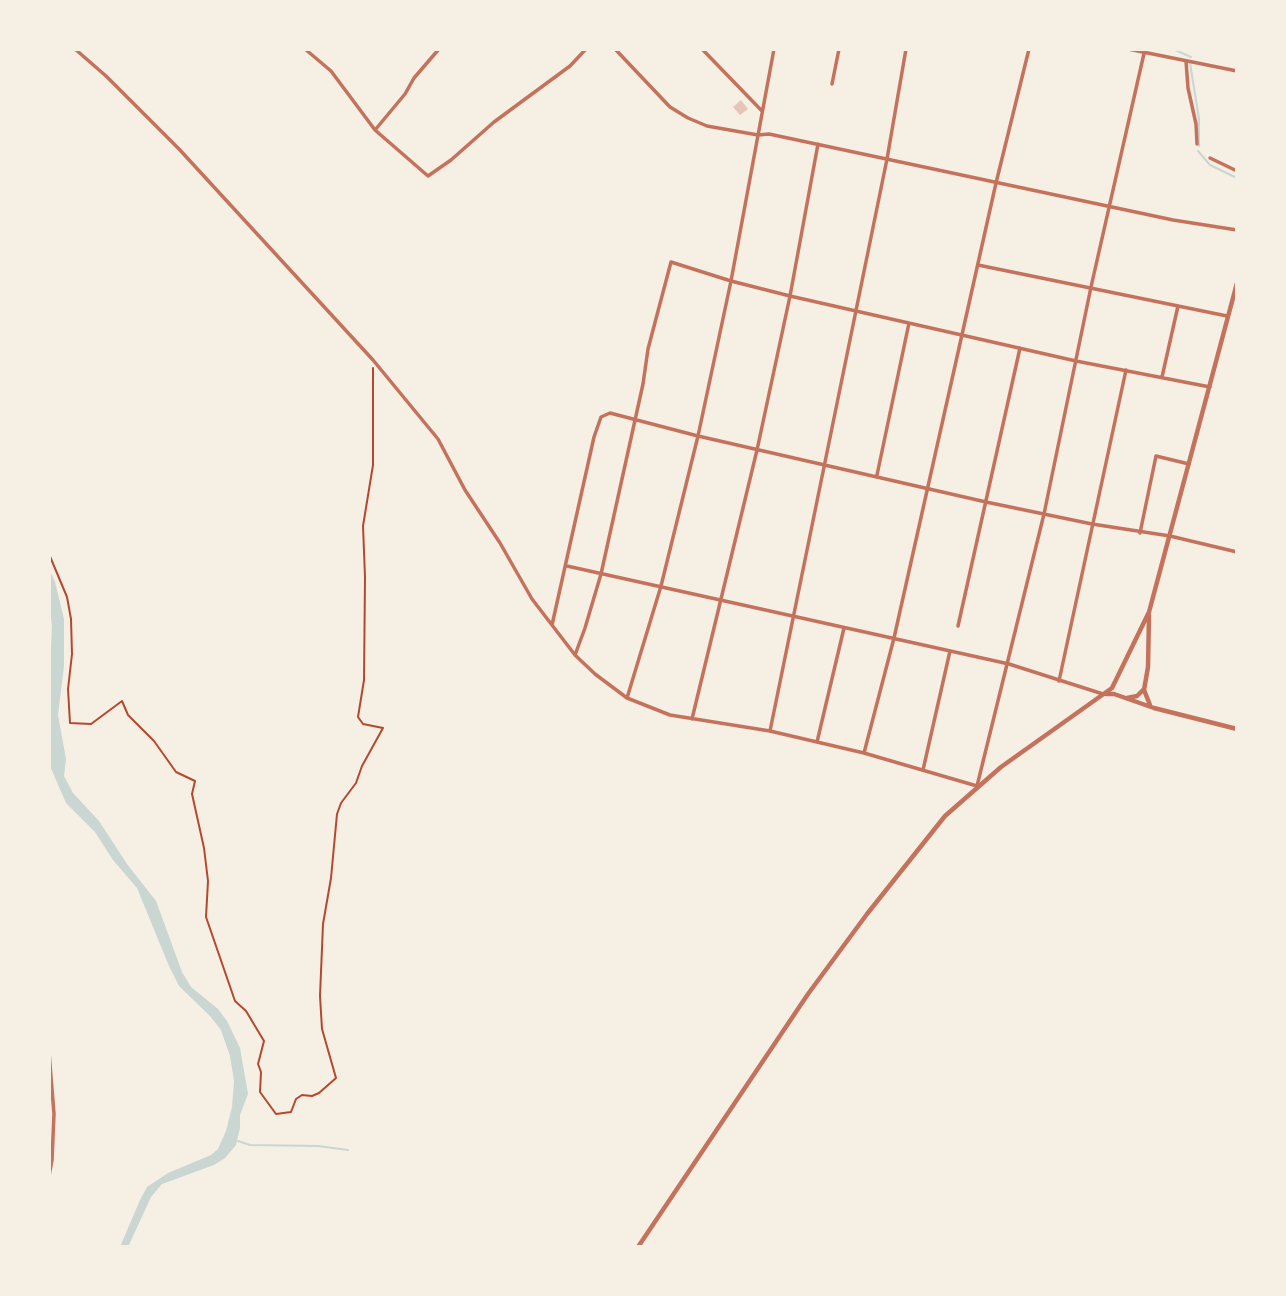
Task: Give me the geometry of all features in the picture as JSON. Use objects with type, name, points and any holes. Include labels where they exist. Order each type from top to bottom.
[{"type":"street","points":[[75,49],[81,51],[179,149],[373,360],[438,439],[465,490],[532,599],[575,655],[627,698],[670,715],[770,731],[864,753],[977,786]]},
{"type":"street","points":[[305,49],[331,71],[375,130],[428,176],[451,160],[494,122],[570,66],[586,49]]},
{"type":"street","points":[[375,130],[439,49]]},
{"type":"street","points":[[615,49],[670,107],[708,127],[758,135],[769,134],[1173,220],[1237,230]]},
{"type":"street","points":[[702,49],[762,111]]},
{"type":"street","points":[[627,698],[661,586],[698,436],[731,281],[775,49]]},
{"type":"street","points":[[832,84],[839,49]]},
{"type":"street","points":[[770,731],[887,159],[906,49]]},
{"type":"street","points":[[864,753],[894,638],[996,183],[1029,49]]},
{"type":"street","points":[[1128,49],[1237,71]]},
{"type":"street","points":[[977,786],[1044,514],[1091,287],[1145,51]]},
{"type":"street","points":[[1186,61],[1197,144]]},
{"type":"street","points":[[692,719],[757,450],[790,296],[818,144]]},
{"type":"street","points":[[1210,158],[1237,171]]},
{"type":"street","points":[[575,655],[601,574],[648,349],[671,262],[790,296],[1020,348],[1210,387]]},
{"type":"street","points":[[978,265],[1227,316]]},
{"type":"street","points":[[638,1247],[762,1060],[838,954],[945,816],[977,786],[1112,688],[1149,612],[1237,283]]},
{"type":"street","points":[[1162,377],[1178,306]]},
{"type":"street","points":[[877,475],[909,323]]},
{"type":"street","points":[[958,626],[1020,348]]},
{"type":"street","points":[[1059,681],[1126,370]]},
{"type":"street","points":[[552,625],[594,437],[601,417],[610,413],[757,450],[877,475],[986,502],[1140,533],[1170,536],[1237,552]]},
{"type":"street","points":[[1140,533],[1156,456],[1189,464]]},
{"type":"street","points":[[567,566],[1009,664],[1059,681],[1237,729]]},
{"type":"street","points":[[1149,612],[1148,667],[1144,690],[1149,704],[1154,708]]},
{"type":"street","points":[[817,742],[844,628]]},
{"type":"street","points":[[1137,634],[1145,629],[1150,631]]},
{"type":"street","points":[[923,770],[950,651]]},
{"type":"street","points":[[1115,681],[1124,698]]},
{"type":"street","points":[[1124,698],[1137,696],[1144,690]]},
{"type":"street","points":[[49,1052],[54,1114],[49,1176]]},
{"type":"path","points":[[49,554],[67,597],[71,619],[69,723],[91,724],[122,701],[128,715],[154,741],[176,772],[195,780],[192,794],[208,881],[206,917],[235,1001],[246,1010],[264,1041],[258,1064],[261,1072],[260,1092],[276,1114],[291,1112],[296,1099],[320,1093],[336,1078],[322,1029],[320,996],[323,924],[331,878],[337,814],[341,803],[356,783],[362,766],[383,728],[363,724],[358,717],[363,689],[365,648],[363,526],[373,465],[373,360]]},
{"type":"shaded area","points":[[49,568],[64,619],[64,666],[58,715],[66,759],[64,776],[73,793],[99,821],[127,864],[156,901],[182,972],[191,987],[218,1009],[227,1021],[240,1048],[248,1094],[240,1115],[236,1145],[225,1158],[214,1165],[162,1184],[151,1197],[128,1247],[120,1247],[147,1187],[168,1173],[211,1155],[218,1149],[232,1107],[234,1081],[230,1056],[221,1030],[179,986],[137,888],[113,860],[95,832],[66,803],[50,766],[52,626]]},
{"type":"building","points":[[741,100],[748,109],[740,115],[733,107]]},
{"type":"waterway","points":[[1173,49],[1191,57]]},
{"type":"waterway","points":[[1190,63],[1199,119],[1199,146]]},
{"type":"waterway","points":[[1198,151],[1210,165],[1237,178]]},
{"type":"waterway","points":[[238,1141],[250,1145],[318,1146],[348,1150]]}]
